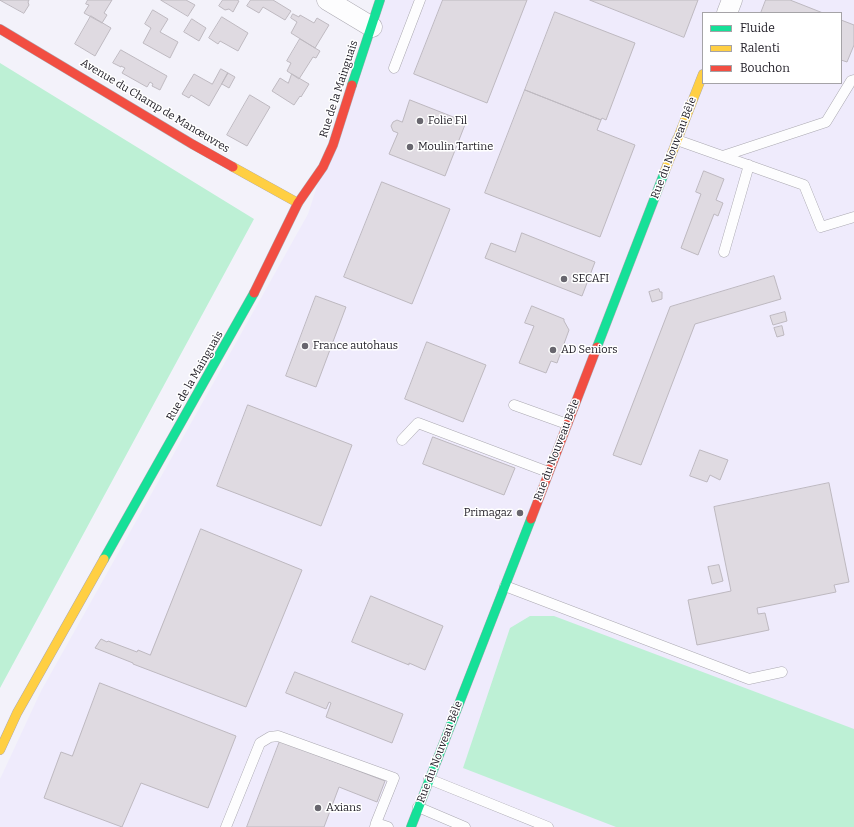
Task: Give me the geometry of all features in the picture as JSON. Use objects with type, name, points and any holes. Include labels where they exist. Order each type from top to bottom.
[{"type":"street","points":[[327,0],[372,27]]},
{"type":"street","name":"Rue de la Mainguais","points":[[0,750],[17,713],[248,306],[298,203],[323,167],[334,145],[380,0]]},
{"type":"street","points":[[726,12],[732,0]]},
{"type":"street","name":"Avenue du Champ de Manœuvres","points":[[0,29],[192,144],[298,203]]},
{"type":"street","name":"Rue du Nouveau Bêle","points":[[411,827],[702,77]]},
{"type":"lane","points":[[394,68],[420,0]]},
{"type":"lane","points":[[723,156],[826,122],[851,81],[854,80]]},
{"type":"lane","points":[[677,140],[804,185],[821,227],[854,217]]},
{"type":"lane","points":[[724,252],[749,165]]},
{"type":"lane","points":[[514,405],[567,424]]},
{"type":"lane","points":[[402,440],[418,423],[548,472]]},
{"type":"lane","points":[[505,586],[749,679],[782,672]]},
{"type":"lane","points":[[226,827],[260,743],[270,737],[278,736],[394,778],[375,825],[388,827]]},
{"type":"lane","points":[[429,780],[548,827]]},
{"type":"lane","points":[[418,807],[465,827]]},
{"type":"shaded area","points":[[377,0],[854,0],[854,827],[0,827],[0,779],[41,691],[308,214]]},
{"type":"green space","points":[[0,63],[254,219],[0,688]]},
{"type":"green space","points":[[530,616],[554,616],[854,729],[854,827],[616,827],[463,768],[510,628]]},
{"type":"building","points":[[0,0],[29,0],[29,5],[24,13]]},
{"type":"building","points":[[88,0],[112,0],[104,13],[107,15],[102,23],[84,13],[89,5],[86,4]]},
{"type":"building","points":[[161,0],[186,0],[195,5],[188,16]]},
{"type":"building","points":[[223,0],[239,1],[233,12],[229,9],[225,10],[219,6]]},
{"type":"building","points":[[251,0],[273,0],[291,11],[285,20],[263,7],[259,13],[247,6]]},
{"type":"building","points":[[443,0],[527,0],[487,103],[414,74]]},
{"type":"building","points":[[590,0],[698,0],[684,37]]},
{"type":"building","points":[[766,0],[790,0],[820,12],[761,12]]},
{"type":"building","points":[[153,10],[168,19],[160,32],[178,42],[170,58],[143,43],[151,28],[145,24]]},
{"type":"building","points":[[555,12],[635,43],[606,120],[602,118],[601,120],[525,90]]},
{"type":"building","points":[[293,14],[299,17],[300,15],[314,23],[317,18],[329,25],[315,48],[291,33],[297,22],[291,18]]},
{"type":"building","points":[[91,16],[111,28],[95,56],[75,44]]},
{"type":"building","points":[[222,17],[248,33],[238,51],[220,41],[218,44],[209,38]]},
{"type":"building","points":[[192,19],[206,28],[199,41],[184,32]]},
{"type":"building","points":[[842,20],[854,25],[854,45],[847,62],[842,60]]},
{"type":"building","points":[[300,39],[320,51],[316,58],[313,57],[299,79],[287,71],[291,63],[287,61]]},
{"type":"building","points":[[121,50],[167,76],[160,90],[152,86],[153,84],[150,82],[147,87],[122,73],[125,68],[113,63]]},
{"type":"building","points":[[221,69],[228,73],[209,106],[191,95],[189,98],[182,94],[194,74],[212,84]]},
{"type":"building","points":[[228,73],[235,77],[229,88],[222,84]]},
{"type":"building","points":[[292,74],[309,84],[294,105],[272,91],[280,78],[288,83]]},
{"type":"building","points":[[525,90],[601,120],[597,130],[635,145],[600,237],[485,193]]},
{"type":"building","points":[[250,95],[270,107],[247,146],[227,135]]},
{"type":"building","points":[[410,100],[466,122],[445,176],[389,154],[398,133],[393,131],[391,126],[393,122],[397,120],[402,122]]},
{"type":"building","points":[[704,171],[724,179],[716,200],[723,203],[718,216],[714,214],[698,255],[681,248],[701,194],[696,192]]},
{"type":"building","points":[[382,182],[450,209],[412,304],[344,277]]},
{"type":"building","name":"SECAFI","points":[[522,233],[595,262],[582,296],[485,258],[491,243],[515,252]]},
{"type":"building","points":[[774,276],[781,299],[695,324],[641,465],[613,455],[670,307]]},
{"type":"building","points":[[659,289],[660,292],[662,292],[662,299],[652,302],[649,292]]},
{"type":"building","points":[[316,296],[346,307],[316,387],[286,376]]},
{"type":"building","points":[[532,306],[564,319],[569,330],[557,363],[551,361],[546,373],[519,363],[534,326],[525,323]]},
{"type":"building","points":[[785,312],[787,321],[773,325],[770,316]]},
{"type":"building","points":[[782,326],[784,335],[777,337],[774,328]]},
{"type":"building","points":[[427,342],[486,365],[463,422],[405,399]]},
{"type":"building","points":[[248,405],[352,445],[321,526],[217,486]]},
{"type":"building","points":[[433,437],[515,468],[504,495],[423,464]]},
{"type":"building","points":[[700,450],[728,460],[720,480],[710,475],[707,482],[690,476]]},
{"type":"building","points":[[829,483],[849,582],[834,585],[836,592],[757,608],[758,614],[765,613],[769,630],[697,645],[688,600],[731,591],[714,507]]},
{"type":"building","points":[[201,529],[302,570],[246,707],[95,648],[101,639],[150,655]]},
{"type":"building","points":[[719,565],[723,581],[712,584],[708,567]]},
{"type":"building","points":[[371,596],[443,626],[425,670],[352,642]]},
{"type":"building","points":[[295,672],[403,714],[392,743],[326,717],[331,703],[329,702],[326,709],[286,693]]},
{"type":"building","points":[[100,683],[236,736],[208,808],[141,783],[122,827],[44,798],[61,752],[72,756]]},
{"type":"building","points":[[280,741],[385,781],[377,802],[339,787],[324,827],[247,827]]},
{"type":"traffic: fast","points":[[352,85],[380,0]]},
{"type":"traffic: fast","points":[[597,347],[665,171]]},
{"type":"traffic: fast","points":[[104,559],[254,293]]},
{"type":"traffic: fast","points":[[411,827],[531,519]]},
{"type":"traffic: slow","points":[[665,171],[702,77]]},
{"type":"traffic: slow","points":[[233,167],[298,203]]},
{"type":"traffic: slow","points":[[0,750],[17,713],[104,559]]},
{"type":"traffic: jam","points":[[0,29],[233,167]]},
{"type":"traffic: jam","points":[[254,293],[298,203],[323,167],[333,145],[352,85]]},
{"type":"traffic: jam","points":[[531,519],[597,347]]},
{"type":"place","name":"Folie Fil","points":[[420,121]]},
{"type":"place","name":"Moulin Tartine","points":[[410,147]]},
{"type":"place","name":"SECAFI","points":[[564,279]]},
{"type":"place","name":"France autohaus","points":[[305,346]]},
{"type":"place","name":"AD Seniors","points":[[553,350]]},
{"type":"place","name":"Primagaz","points":[[520,513]]},
{"type":"place","name":"Axians","points":[[318,808]]}]
